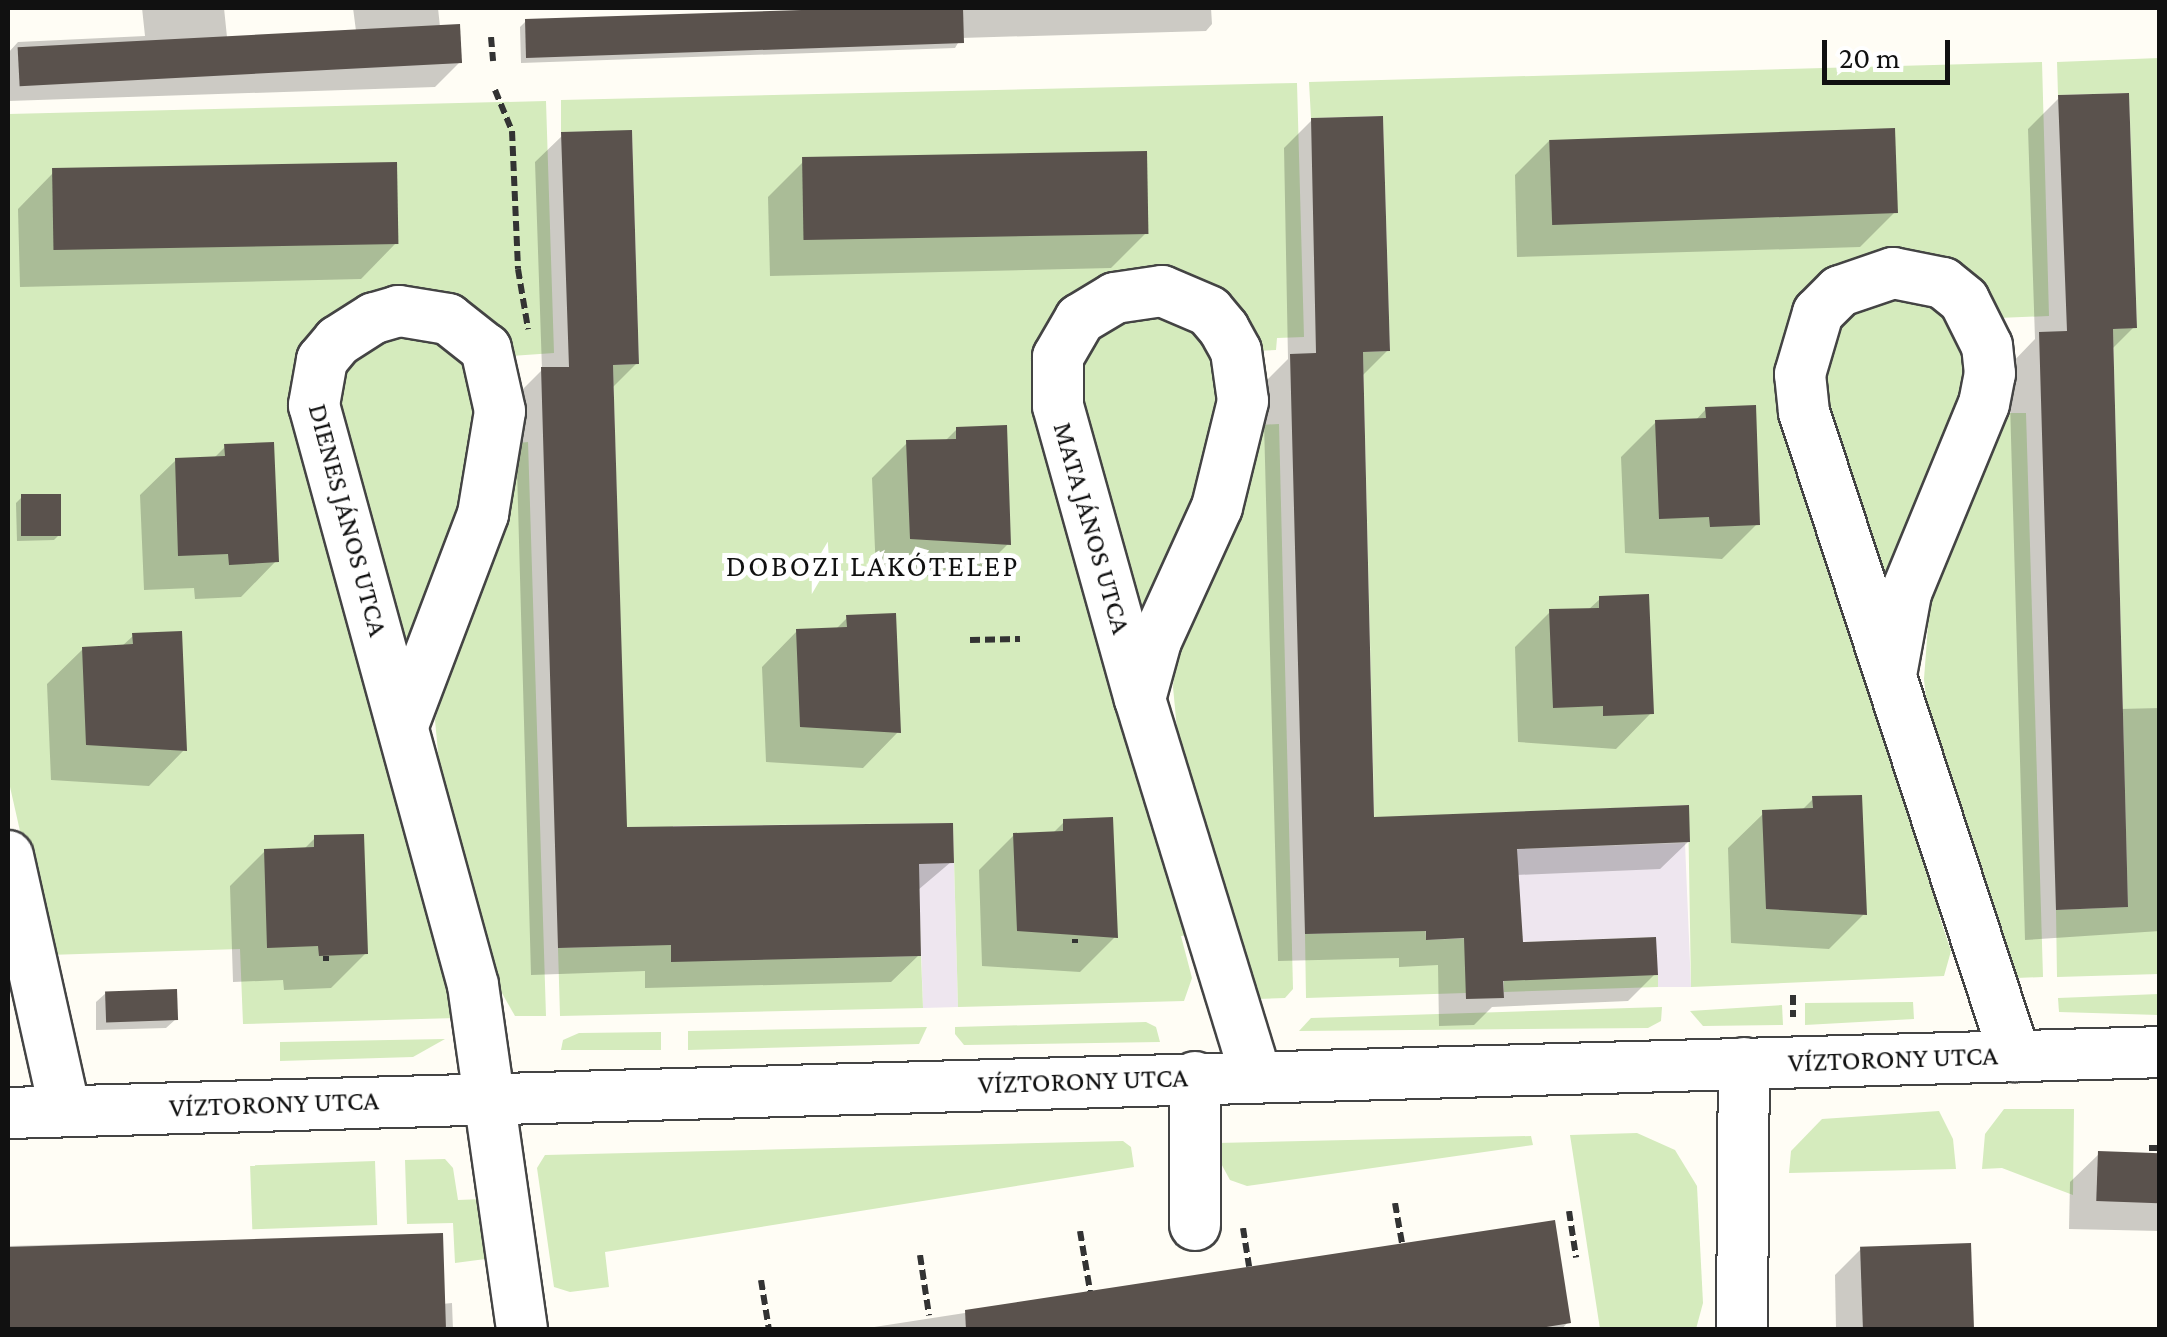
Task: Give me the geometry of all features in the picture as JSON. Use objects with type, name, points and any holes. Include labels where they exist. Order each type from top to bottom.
[{"type":"street","points":[[1891,675],[1906,593],[1984,404],[1990,374],[1987,346],[1964,300],[1930,278],[1893,272],[1840,291],[1818,313],[1800,374],[1814,453],[2015,1056]]},
{"type":"street","name":"MATA JÁNOS UTCA","points":[[1140,699],[1156,641],[1217,507],[1243,401],[1236,352],[1224,330],[1209,311],[1162,290],[1115,298],[1080,319],[1058,357],[1056,382],[1062,428],[1140,699],[1256,1076]]},
{"type":"street","name":"DIENES JÁNOS UTCA","points":[[403,724],[475,540],[493,476],[500,411],[486,349],[448,319],[399,311],[338,341],[322,360],[314,406],[473,986],[522,1330]]},
{"type":"street","points":[[8,856],[66,1110]]},
{"type":"street","name":"VÍZTORONY UTCA","points":[[8,1113],[2160,1052]]},
{"type":"street","points":[[1742,1330],[1744,1063]]},
{"type":"street","points":[[1195,1077],[1219,1226]]},
{"type":"path","points":[[491,37],[493,61]]},
{"type":"path","points":[[494,90],[512,132],[518,269],[530,341]]},
{"type":"path","points":[[970,640],[1020,639]]},
{"type":"path","points":[[1793,995],[1794,1024]]},
{"type":"path","points":[[2149,1148],[2160,1148]]},
{"type":"path","points":[[1395,1203],[1402,1243]]},
{"type":"path","points":[[1569,1210],[1576,1257]]},
{"type":"path","points":[[1219,1226],[1249,1266]]},
{"type":"path","points":[[1080,1231],[1090,1291]]},
{"type":"path","points":[[920,1255],[929,1316]]},
{"type":"path","points":[[761,1280],[769,1330]]},
{"type":"shaded area","points":[[1685,843],[1691,987],[1658,987],[1655,937],[1519,942],[1421,853]]},
{"type":"shaded area","points":[[954,863],[958,1007],[923,1008],[920,917],[673,866]]},
{"type":"green space","points":[[2159,58],[2159,974],[2057,977],[2056,910],[2128,907],[2113,329],[2137,327],[2129,93],[2058,95],[2057,62]]},
{"type":"green space","points":[[2042,62],[2049,316],[1998,318],[1936,257],[1898,250],[1834,270],[1797,310],[1948,914],[1939,915],[1951,951],[1944,976],[1691,987],[1688,805],[1420,816],[1426,940],[1523,936],[1519,942],[1658,975],[1658,987],[1504,992],[1503,965],[1466,993],[1306,998],[1305,934],[1377,932],[1363,352],[1390,351],[1383,116],[1311,118],[1309,82]]},
{"type":"green space","points":[[1297,83],[1304,337],[1277,338],[1276,350],[1254,351],[1237,314],[1059,311],[1191,935],[1181,936],[1192,978],[1184,1001],[958,1007],[953,823],[673,826],[672,961],[921,956],[923,1008],[560,1016],[558,948],[629,946],[613,365],[639,364],[632,131],[561,132],[561,100]]},
{"type":"green space","points":[[546,101],[554,353],[511,356],[506,347],[324,329],[391,762],[456,1018],[243,1024],[240,949],[48,955],[8,778],[8,114]]},
{"type":"green space","points":[[1889,291],[1949,311],[1971,376],[1889,587],[1851,504],[1823,385],[1835,324]]},
{"type":"green space","points":[[1141,311],[1199,329],[1220,373],[1217,451],[1141,613],[1074,386],[1090,338]]},
{"type":"green space","points":[[417,330],[473,364],[478,456],[408,654],[332,407],[335,380],[362,346]]},
{"type":"green space","points":[[2001,413],[2026,413],[2043,977],[2016,978],[2009,967],[1928,716],[1924,679],[1930,599]]},
{"type":"green space","points":[[1279,424],[1293,989],[1285,998],[1257,999],[1179,751],[1173,687],[1176,654],[1260,425]]},
{"type":"green space","points":[[528,442],[546,1016],[515,1016],[490,972],[442,795],[435,720],[518,443]]},
{"type":"green space","points":[[2159,994],[2159,1015],[2059,1012],[2058,998]]},
{"type":"green space","points":[[1913,1002],[1914,1019],[1805,1025],[1805,1003]]},
{"type":"green space","points":[[1782,1005],[1783,1025],[1703,1026],[1690,1011]]},
{"type":"green space","points":[[1662,1007],[1661,1021],[1648,1028],[1299,1031],[1311,1018]]},
{"type":"green space","points":[[1146,1022],[1156,1027],[1160,1042],[964,1045],[955,1034],[955,1027]]},
{"type":"green space","points":[[927,1027],[919,1044],[688,1050],[688,1031]]},
{"type":"green space","points":[[661,1032],[661,1050],[561,1050],[563,1040],[579,1033]]},
{"type":"green space","points":[[445,1039],[413,1057],[280,1061],[280,1042]]},
{"type":"green space","points":[[2004,1109],[2074,1109],[2073,1195],[2002,1168],[1982,1169],[1985,1134]]},
{"type":"green space","points":[[1939,1111],[1953,1139],[1956,1169],[1789,1173],[1791,1151],[1822,1119]]},
{"type":"green space","points":[[1637,1133],[1675,1150],[1697,1186],[1703,1303],[1696,1329],[1600,1329],[1570,1135]]},
{"type":"green space","points":[[1531,1136],[1533,1145],[1247,1186],[1230,1180],[1218,1158],[1217,1143]]},
{"type":"green space","points":[[1123,1141],[1131,1147],[1134,1167],[605,1252],[609,1287],[570,1292],[554,1287],[537,1168],[545,1155]]},
{"type":"green space","points":[[445,1159],[453,1168],[458,1200],[483,1199],[493,1258],[455,1263],[453,1223],[407,1224],[405,1160]]},
{"type":"green space","points":[[375,1161],[377,1225],[252,1229],[250,1165]]},
{"type":"building","points":[[963,8],[964,43],[526,58],[525,19]]},
{"type":"building","points":[[460,24],[462,63],[20,86],[18,47]]},
{"type":"building","points":[[2129,93],[2137,328],[2113,329],[2128,907],[2056,910],[2039,332],[2067,331],[2058,95]]},
{"type":"building","points":[[1383,116],[1390,351],[1363,352],[1374,817],[1689,805],[1690,842],[1517,849],[1523,942],[1656,937],[1658,975],[1503,981],[1504,998],[1466,999],[1464,938],[1426,940],[1426,931],[1305,934],[1290,354],[1316,353],[1311,118]]},
{"type":"building","points":[[1895,128],[1898,213],[1552,225],[1549,140]]},
{"type":"building","points":[[632,130],[639,364],[613,365],[627,827],[953,823],[954,863],[919,864],[921,956],[671,962],[671,945],[558,948],[541,367],[569,367],[561,132]]},
{"type":"building","points":[[1147,151],[1148,234],[804,240],[802,157]]},
{"type":"building","points":[[397,162],[398,244],[53,250],[52,168]]},
{"type":"building","points":[[1756,405],[1760,525],[1710,527],[1709,517],[1659,519],[1655,420],[1706,418],[1705,407]]},
{"type":"building","points":[[1007,425],[1011,545],[910,539],[906,440],[956,439],[956,427]]},
{"type":"building","points":[[274,442],[279,562],[229,565],[228,554],[178,556],[175,458],[225,456],[224,444]]},
{"type":"building","points":[[21,494],[61,494],[61,536],[21,536]]},
{"type":"building","points":[[1649,594],[1654,714],[1603,716],[1603,706],[1553,708],[1549,609],[1599,608],[1599,596]]},
{"type":"building","points":[[896,613],[901,733],[800,727],[796,629],[847,627],[846,615]]},
{"type":"building","points":[[182,631],[187,751],[86,745],[82,647],[133,644],[132,633]]},
{"type":"building","points":[[1862,795],[1867,915],[1766,909],[1762,810],[1813,808],[1812,796]]},
{"type":"building","points":[[1113,817],[1118,938],[1017,931],[1013,833],[1063,831],[1063,819]]},
{"type":"building","points":[[364,834],[368,954],[319,956],[318,946],[267,948],[264,849],[314,847],[314,835]]},
{"type":"building","points":[[177,989],[178,1020],[106,1022],[105,992]]},
{"type":"building","points":[[2098,1151],[2160,1153],[2158,1203],[2096,1201]]},
{"type":"building","points":[[1555,1220],[1571,1323],[1528,1330],[966,1330],[965,1310]]},
{"type":"building","points":[[443,1233],[446,1330],[8,1330],[8,1247]]},
{"type":"building","points":[[1971,1243],[1974,1330],[1863,1330],[1860,1247]]},
{"type":"district","name":"DOBOZI LAKÓTELEP","points":[[873,566]]}]
